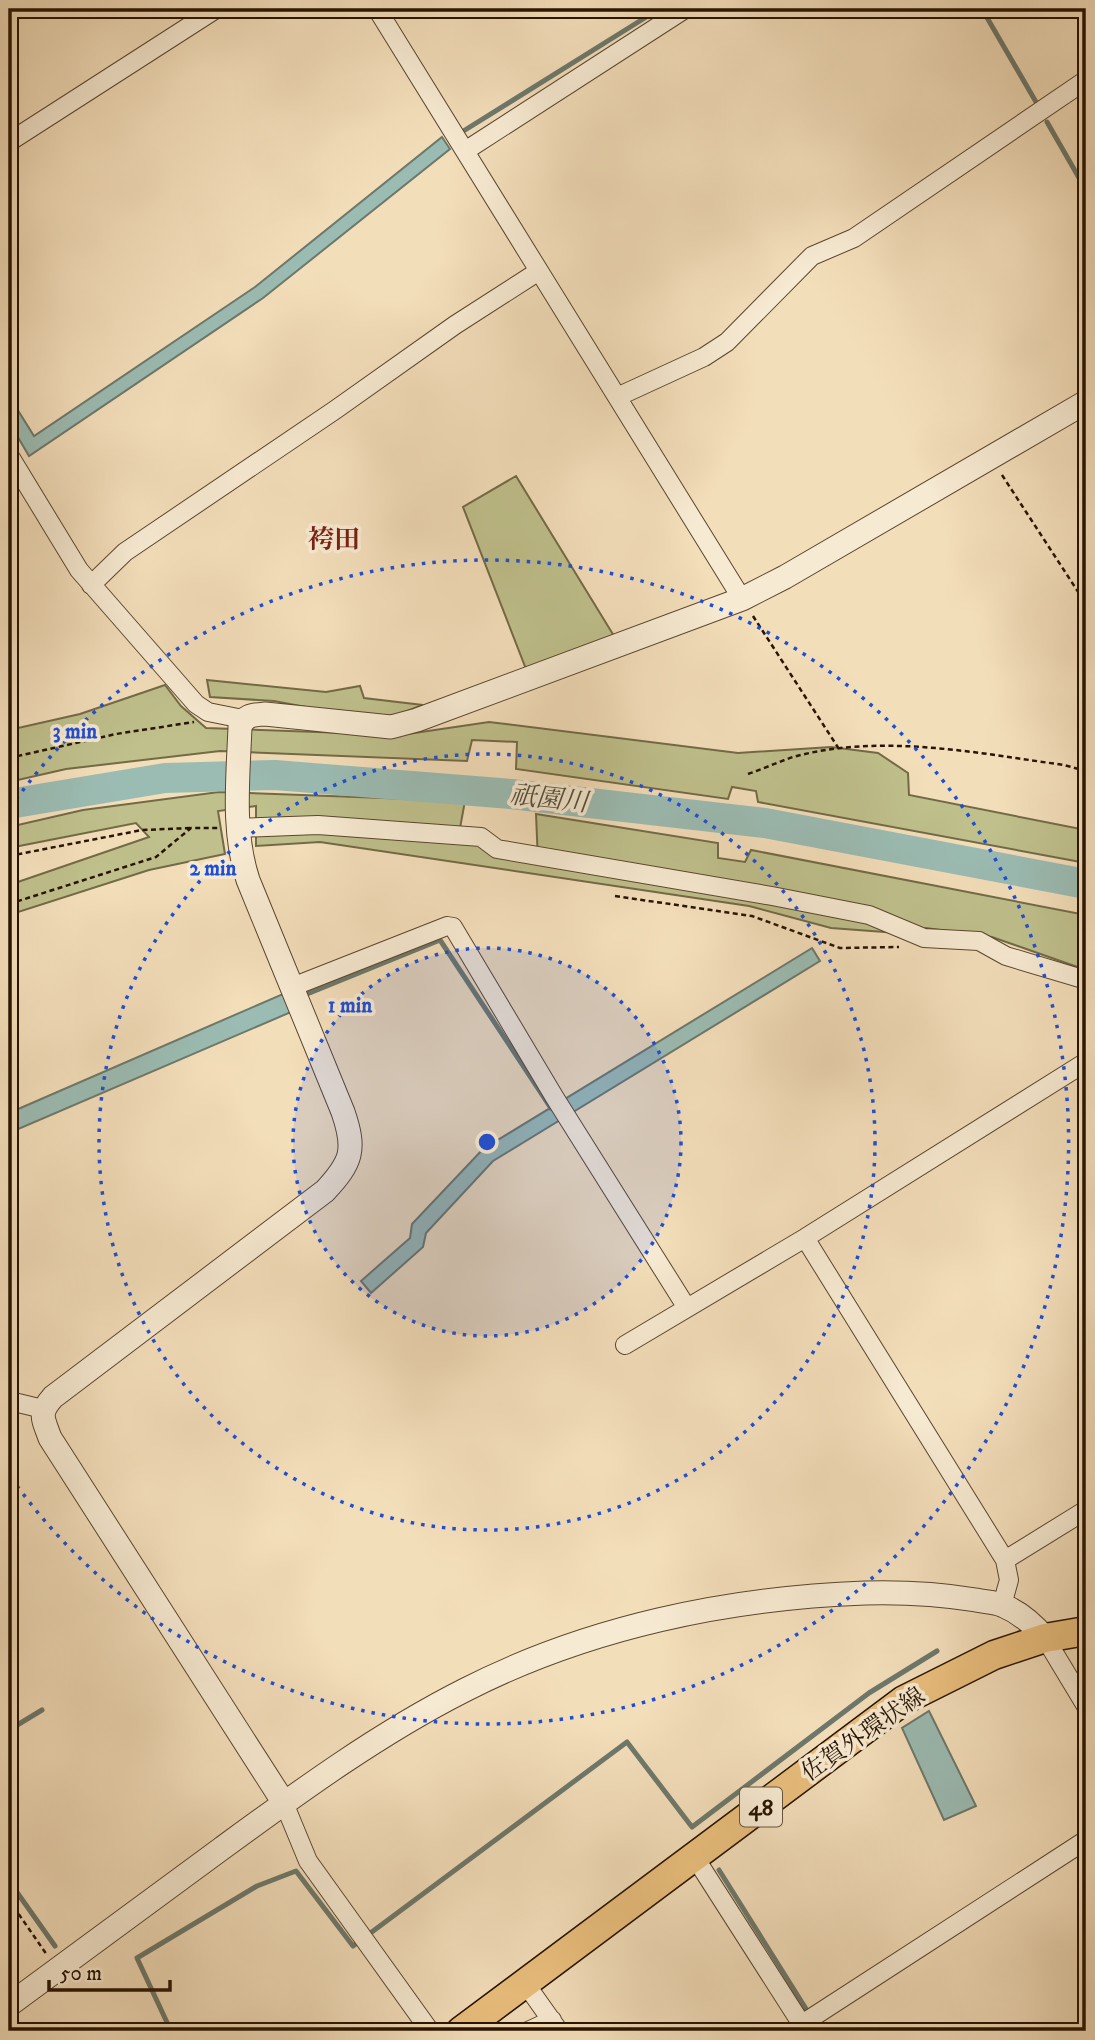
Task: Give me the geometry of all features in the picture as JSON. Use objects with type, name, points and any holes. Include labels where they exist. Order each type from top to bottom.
[{"type":"main road","name":"佐賀外環状線","points":[[461,2031],[904,1700],[994,1655],[1045,1637],[1086,1631]]},
{"type":"street","points":[[9,142],[216,9]]},
{"type":"street","points":[[377,9],[742,599]]},
{"type":"street","points":[[465,151],[685,9]]},
{"type":"street","points":[[617,397],[704,357],[727,342],[812,256],[854,238],[1086,80]]},
{"type":"street","points":[[91,585],[125,552],[335,410],[455,324],[539,271]]},
{"type":"street","points":[[430,2031],[308,1861],[285,1803],[50,1438],[43,1418],[43,1409],[53,1397],[325,1191],[342,1172],[350,1152],[351,1134],[240,857],[237,828],[242,723],[251,715],[265,714],[391,727],[417,720],[742,599],[785,577],[1086,402]]},
{"type":"street","points":[[9,455],[79,570],[91,585],[196,704],[208,712],[242,723]]},
{"type":"street","points":[[237,828],[318,825],[481,837],[497,849],[869,915],[924,938],[979,941],[1006,956],[1086,980]]},
{"type":"street","points":[[292,987],[447,926],[453,928],[555,1098],[687,1308]]},
{"type":"street","points":[[625,1345],[805,1238],[1086,1062]]},
{"type":"street","points":[[805,1238],[1005,1560],[1009,1580],[1002,1605]]},
{"type":"street","points":[[11,1400],[43,1409]]},
{"type":"street","points":[[1005,1560],[1086,1510]]},
{"type":"street","points":[[9,2006],[375,1740],[465,1689],[542,1656],[640,1624],[717,1607],[812,1595],[899,1592],[952,1596],[1002,1605],[1027,1619],[1045,1637],[1086,1706]]},
{"type":"street","points":[[694,1856],[804,2027],[1086,1840]]},
{"type":"street","points":[[525,1983],[556,2026],[528,2031]]},
{"type":"path","points":[[990,458],[1086,604]]},
{"type":"path","points":[[742,599],[839,748]]},
{"type":"path","points":[[9,758],[116,734],[193,723],[208,712]]},
{"type":"path","points":[[748,774],[793,757],[839,748],[925,747],[1064,765],[1086,771]]},
{"type":"path","points":[[9,904],[156,857],[191,828]]},
{"type":"path","points":[[9,856],[142,830],[237,828]]},
{"type":"path","points":[[615,896],[752,916],[840,948],[911,946],[924,938]]},
{"type":"path","points":[[9,1900],[57,1969]]},
{"type":"green space","points":[[516,476],[614,636],[526,669],[463,507]]},
{"type":"green space","points":[[207,680],[326,692],[360,686],[364,698],[423,705],[394,716],[353,716],[274,701],[210,697]]},
{"type":"green space","points":[[165,685],[181,706],[206,728],[401,735],[489,722],[738,753],[831,747],[878,753],[908,773],[909,795],[1086,830],[1086,863],[758,802],[756,791],[732,787],[728,799],[516,769],[517,742],[472,740],[467,761],[220,751],[66,769],[9,782],[9,730],[80,714]]},
{"type":"green space","points":[[219,792],[465,801],[458,839],[538,862],[536,814],[718,843],[718,858],[745,862],[751,850],[1086,915],[1086,970],[992,937],[926,928],[911,934],[831,928],[749,906],[320,842],[256,846],[256,806],[218,811],[225,854],[149,870],[9,915],[9,885],[149,837],[136,823],[9,848],[9,827],[83,810]]},
{"type":"water","points":[[442,137],[450,149],[263,298],[29,456],[9,422],[9,396],[34,436],[255,287]]},
{"type":"water","points":[[812,948],[820,961],[493,1161],[426,1233],[423,1247],[371,1293],[361,1281],[410,1238],[412,1224],[483,1149]]},
{"type":"water","points":[[283,994],[291,1012],[9,1133],[9,1113]]},
{"type":"water","points":[[929,1711],[976,1806],[944,1820],[902,1728]]},
{"type":"waterway","points":[[457,135],[659,9]]},
{"type":"waterway","points":[[982,9],[1036,102]]},
{"type":"waterway","points":[[1047,122],[1086,190]]},
{"type":"waterway","name":"祇園川","points":[[9,804],[165,778],[275,775],[511,794],[765,823],[1086,884]]},
{"type":"waterway","points":[[307,994],[440,940],[551,1108]]},
{"type":"waterway","points":[[171,2031],[137,1958],[257,1886],[296,1871],[353,1946],[627,1742],[692,1827],[869,1693],[937,1651]]},
{"type":"waterway","points":[[9,1730],[42,1710]]},
{"type":"waterway","points":[[719,1870],[808,2012]]},
{"type":"waterway","points":[[9,1881],[55,1946]]},
{"type":"district","name":"袴田","points":[[334,539]]}]
